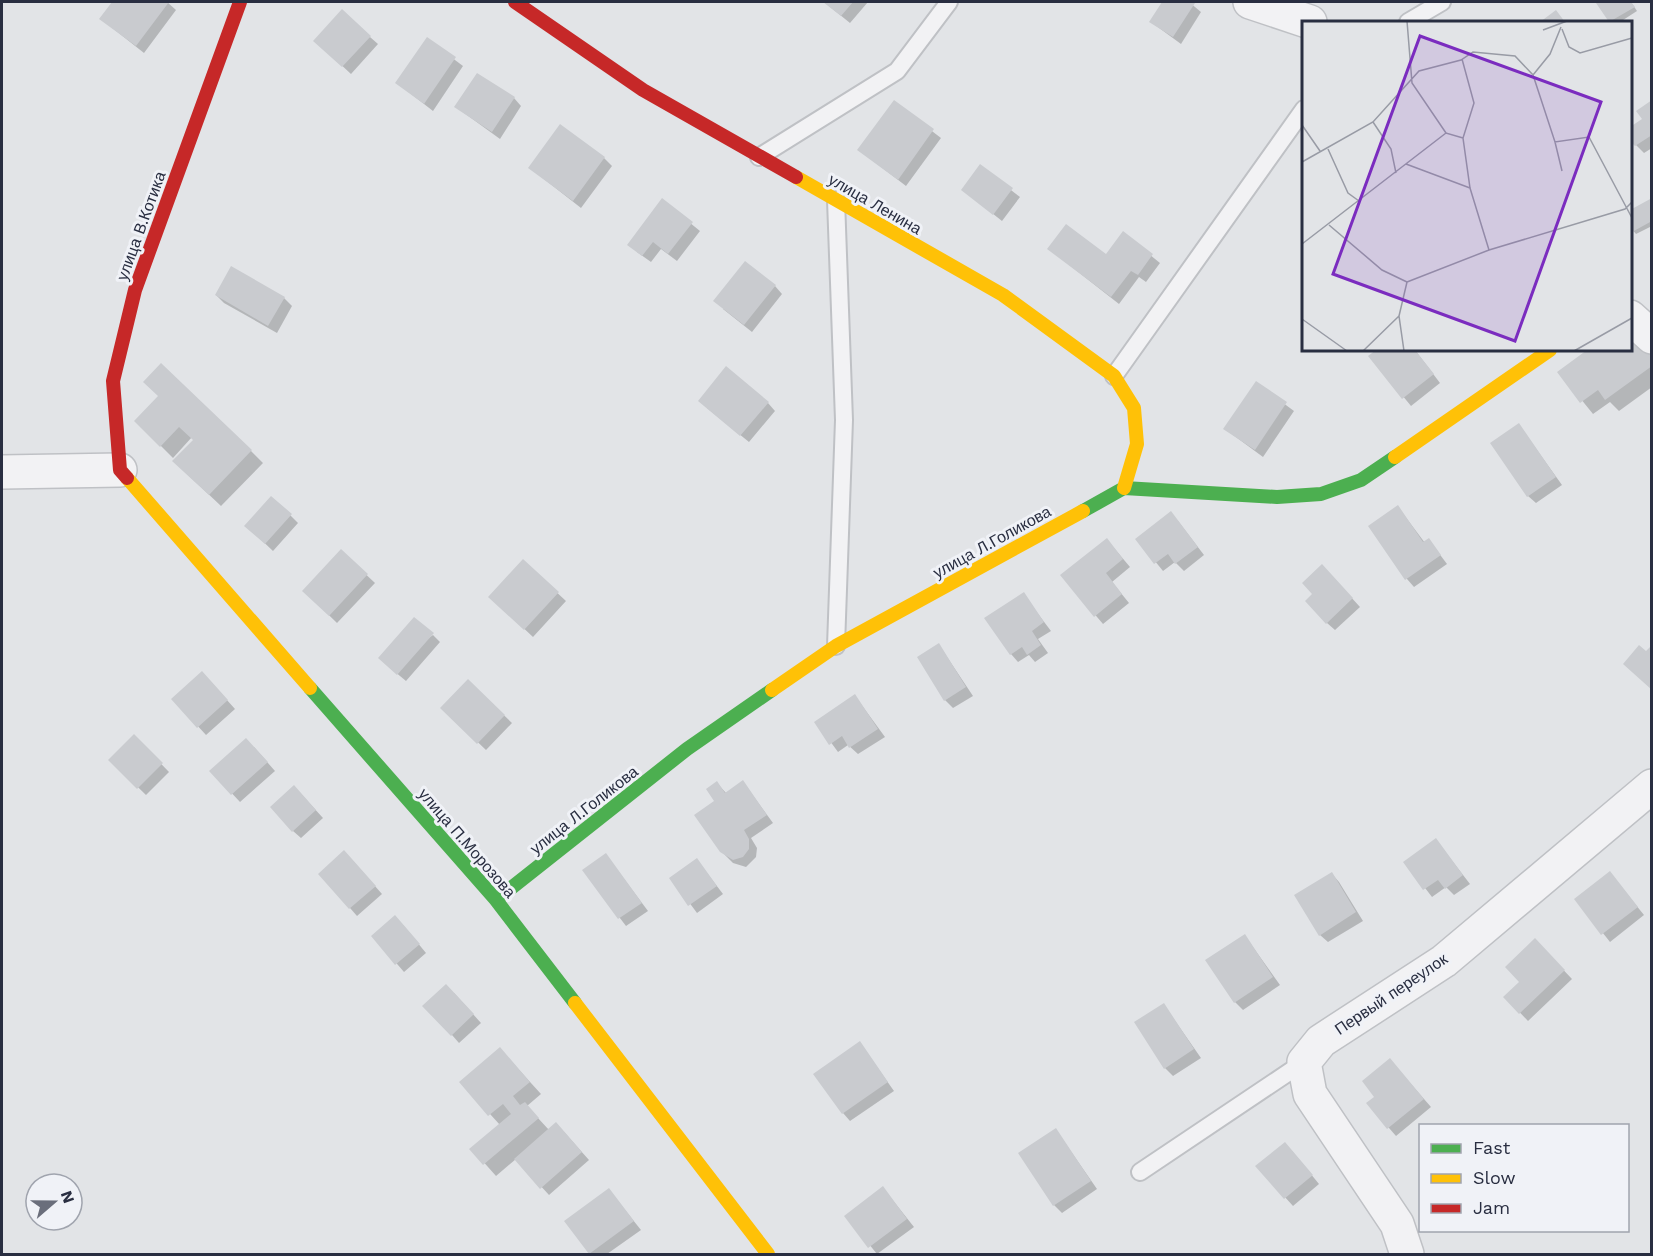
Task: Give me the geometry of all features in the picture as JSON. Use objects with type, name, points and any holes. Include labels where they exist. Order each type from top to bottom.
[{"type":"street","name":"улица В.Котика","points":[[120,470],[113,381],[135,290],[240,2]]},
{"type":"street","name":"улица Ленина","points":[[515,2],[643,90],[1003,295],[1114,376],[1134,408],[1137,444],[1124,488]]},
{"type":"street","points":[[1250,2],[1307,21]]},
{"type":"street","points":[[1632,319],[1652,337]]},
{"type":"street","points":[[1124,488],[1277,497],[1321,494],[1361,480],[1549,351]]},
{"type":"street","points":[[2,472],[120,470]]},
{"type":"street","name":"улица П.Морозова","points":[[120,470],[496,900],[768,1254]]},
{"type":"street","name":"улица Л.Голикова","points":[[496,900],[687,749],[836,646],[1124,488]]},
{"type":"street","name":"Первый переулок","points":[[1304,1062],[1321,1041],[1444,961],[1652,786]]},
{"type":"street","points":[[1304,1062],[1310,1094],[1397,1224],[1407,1254]]},
{"type":"lane","points":[[759,157],[897,71],[949,2]]},
{"type":"lane","points":[[1410,21],[1442,2]]},
{"type":"lane","points":[[1114,376],[1302,112]]},
{"type":"lane","points":[[836,200],[844,420],[836,646]]},
{"type":"lane","points":[[1140,1172],[1304,1062]]},
{"type":"building","points":[[112,2],[169,2],[136,46],[99,19]]},
{"type":"building","points":[[823,2],[853,2],[841,16]]},
{"type":"building","points":[[1162,2],[1195,3],[1173,37],[1149,22]]},
{"type":"building","points":[[1631,2],[1635,7],[1608,21],[1596,3]]},
{"type":"building","points":[[342,9],[371,36],[342,67],[313,41]]},
{"type":"building","points":[[1556,10],[1564,21],[1541,21]]},
{"type":"building","points":[[427,37],[456,57],[424,104],[395,83]]},
{"type":"building","points":[[477,73],[515,97],[492,132],[454,107]]},
{"type":"building","points":[[894,100],[934,129],[898,180],[857,150]]},
{"type":"building","points":[[1652,100],[1652,135],[1635,146],[1632,143],[1632,126],[1642,119],[1636,111]]},
{"type":"building","points":[[560,124],[605,157],[573,201],[528,168]]},
{"type":"building","points":[[980,164],[1013,188],[993,215],[961,190]]},
{"type":"building","points":[[662,198],[693,222],[668,254],[653,242],[642,256],[627,245]]},
{"type":"building","points":[[1652,198],[1652,221],[1632,232],[1632,209]]},
{"type":"building","points":[[1066,224],[1106,254],[1123,231],[1153,254],[1138,275],[1131,271],[1111,297],[1047,249]]},
{"type":"building","points":[[745,261],[776,285],[744,325],[713,301]]},
{"type":"building","points":[[231,266],[285,297],[268,326],[215,295]]},
{"type":"building","points":[[1632,330],[1652,356],[1652,366],[1605,400],[1598,390],[1580,403],[1557,372],[1586,351],[1632,351]]},
{"type":"building","points":[[1375,351],[1416,351],[1434,374],[1402,399],[1368,356]]},
{"type":"building","points":[[161,363],[252,450],[209,495],[172,461],[193,440],[179,427],[160,447],[134,421],[158,396],[143,382]]},
{"type":"building","points":[[726,366],[769,402],[740,436],[698,401]]},
{"type":"building","points":[[1256,381],[1287,402],[1255,450],[1223,429]]},
{"type":"building","points":[[1519,423],[1556,477],[1527,497],[1490,443]]},
{"type":"building","points":[[271,496],[292,514],[265,544],[244,526]]},
{"type":"building","points":[[1398,505],[1423,542],[1429,538],[1441,555],[1405,580],[1368,526]]},
{"type":"building","points":[[1171,511],[1198,547],[1175,564],[1168,554],[1154,564],[1135,539]]},
{"type":"building","points":[[1107,538],[1123,559],[1106,573],[1122,594],[1094,617],[1060,575]]},
{"type":"building","points":[[341,549],[368,574],[329,616],[302,591]]},
{"type":"building","points":[[523,559],[559,592],[524,630],[488,597]]},
{"type":"building","points":[[1322,564],[1353,598],[1326,624],[1305,601],[1312,594],[1302,583]]},
{"type":"building","points":[[1024,592],[1044,622],[1032,631],[1041,645],[1027,655],[1022,647],[1010,655],[984,618]]},
{"type":"building","points":[[414,617],[434,633],[397,675],[378,658]]},
{"type":"building","points":[[939,643],[966,687],[944,701],[917,657]]},
{"type":"building","points":[[1639,645],[1646,651],[1652,645],[1652,690],[1623,664]]},
{"type":"building","points":[[202,671],[228,700],[197,728],[171,699]]},
{"type":"building","points":[[468,679],[505,715],[477,744],[440,708]]},
{"type":"building","points":[[855,694],[878,729],[849,748],[842,736],[829,745],[814,722]]},
{"type":"building","points":[[134,734],[163,763],[137,789],[108,760]]},
{"type":"building","points":[[246,738],[268,762],[231,795],[209,771]]},
{"type":"building","points":[[743,780],[767,815],[744,830],[749,839],[749,849],[743,857],[733,860],[720,852],[694,815],[714,801],[706,789],[717,781],[725,793]]},
{"type":"building","points":[[294,785],[316,810],[292,832],[270,807]]},
{"type":"building","points":[[1436,838],[1463,875],[1445,889],[1438,880],[1423,890],[1403,862]]},
{"type":"building","points":[[344,850],[376,886],[349,909],[318,874]]},
{"type":"building","points":[[606,853],[642,903],[618,919],[582,870]]},
{"type":"building","points":[[697,858],[717,886],[688,906],[669,878]]},
{"type":"building","points":[[1610,871],[1638,907],[1601,935],[1574,899]]},
{"type":"building","points":[[1332,872],[1356,912],[1319,936],[1294,895]]},
{"type":"building","points":[[395,915],[420,944],[395,965],[371,936]]},
{"type":"building","points":[[1245,934],[1273,977],[1234,1003],[1205,960]]},
{"type":"building","points":[[1535,938],[1565,970],[1519,1014],[1503,997],[1519,982],[1505,967]]},
{"type":"building","points":[[446,984],[474,1014],[451,1036],[422,1006]]},
{"type":"building","points":[[1164,1003],[1194,1049],[1164,1069],[1134,1022]]},
{"type":"building","points":[[860,1041],[888,1082],[842,1114],[813,1074]]},
{"type":"building","points":[[500,1047],[530,1082],[513,1096],[520,1105],[525,1102],[539,1118],[483,1165],[469,1149],[511,1114],[503,1104],[488,1116],[459,1082]]},
{"type":"building","points":[[1390,1058],[1424,1099],[1387,1129],[1366,1103],[1374,1097],[1362,1081]]},
{"type":"building","points":[[556,1122],[582,1152],[540,1189],[514,1159]]},
{"type":"building","points":[[1056,1128],[1091,1181],[1053,1206],[1018,1153]]},
{"type":"building","points":[[1285,1142],[1313,1175],[1284,1199],[1255,1166]]},
{"type":"building","points":[[883,1186],[907,1219],[868,1248],[844,1216]]},
{"type":"building","points":[[609,1188],[634,1221],[589,1254],[564,1221]]},
{"type":"traffic: fast","points":[[1083,511],[1124,488],[1277,497],[1321,494],[1361,480],[1395,457]]},
{"type":"traffic: fast","points":[[310,688],[496,900],[575,1003]]},
{"type":"traffic: fast","points":[[496,900],[687,749],[772,690]]},
{"type":"traffic: slow","points":[[796,177],[1003,295],[1114,376],[1134,408],[1137,444],[1124,488]]},
{"type":"traffic: slow","points":[[1395,457],[1549,351]]},
{"type":"traffic: slow","points":[[127,478],[310,688]]},
{"type":"traffic: slow","points":[[772,690],[836,646],[1083,511]]},
{"type":"traffic: slow","points":[[575,1003],[768,1254]]},
{"type":"traffic: jam","points":[[127,478],[120,470],[113,381],[135,290],[240,2]]},
{"type":"traffic: jam","points":[[515,2],[643,90],[796,177]]}]
